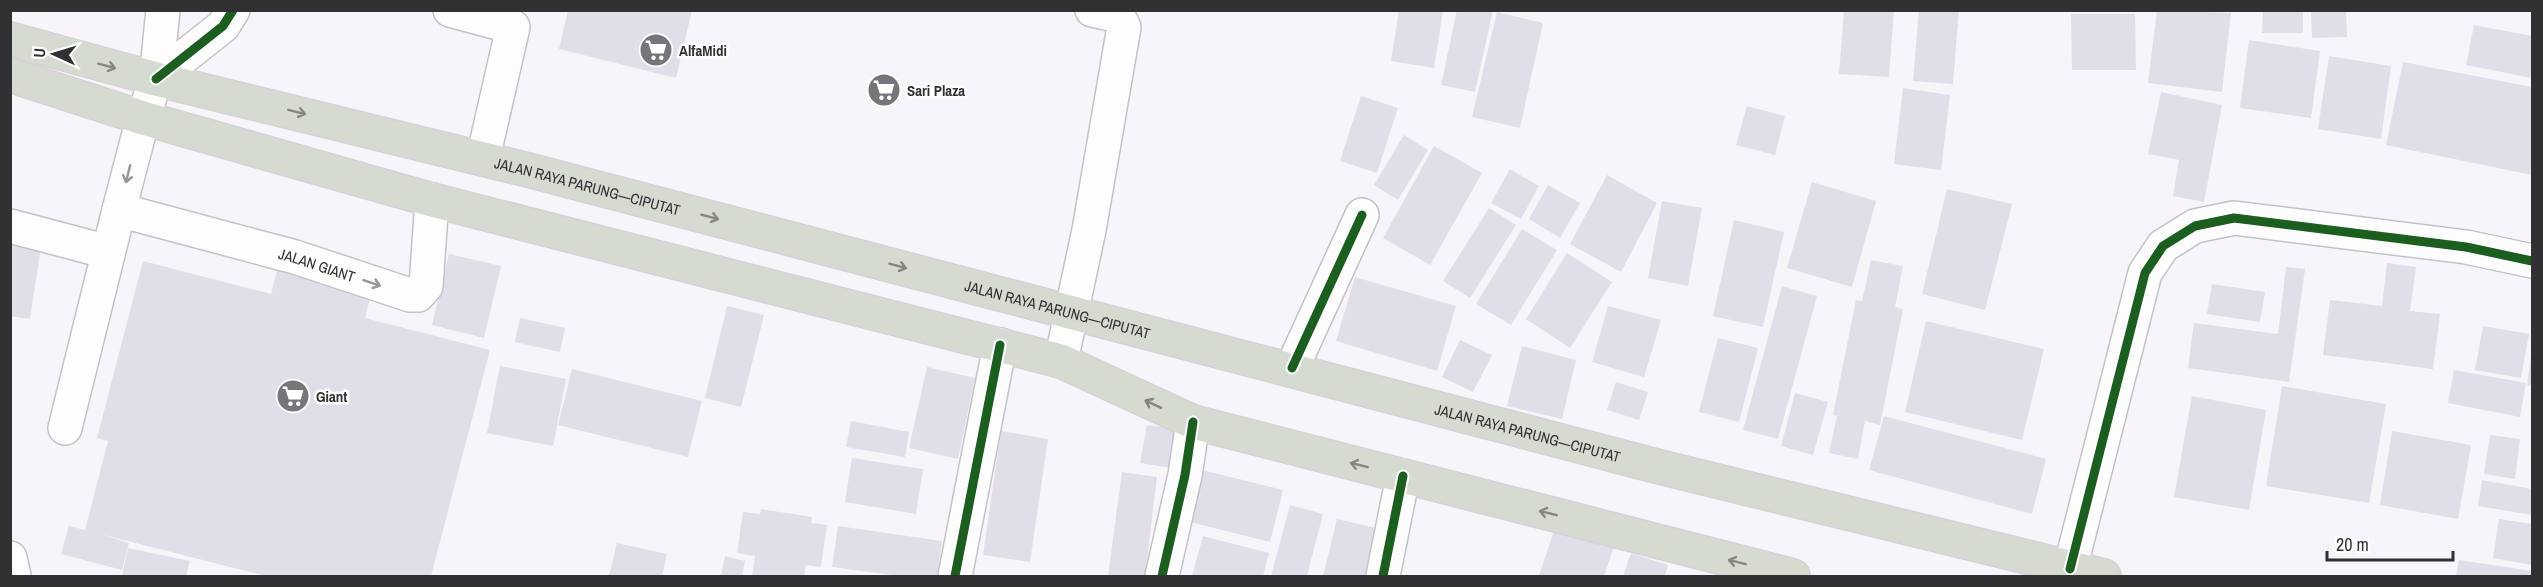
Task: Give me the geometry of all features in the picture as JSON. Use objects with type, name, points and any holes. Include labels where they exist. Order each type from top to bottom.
[{"type":"highway","name":"JALAN RAYA PARUNG—CIPUTAT","points":[[11,41],[156,79],[483,158],[1292,368],[1656,466],[2104,576]]},
{"type":"highway","points":[[10,75],[143,118],[432,200],[1061,361],[1192,422],[1793,576]]},
{"type":"street","points":[[65,428],[108,252],[143,118],[156,79],[163,10]]},
{"type":"street","points":[[156,79],[224,26],[233,10]]},
{"type":"street","points":[[450,10],[518,19],[483,158]]},
{"type":"street","points":[[1061,361],[1089,230],[1124,27],[1118,16],[1092,10]]},
{"type":"street","name":"JALAN GIANT","points":[[119,210],[295,257],[410,295],[418,295],[426,286],[432,200]]},
{"type":"street","points":[[1292,368],[1362,215]]},
{"type":"street","points":[[2070,568],[2145,273],[2163,246],[2195,226],[2234,218],[2466,247],[2532,261]]},
{"type":"street","points":[[10,225],[108,252]]},
{"type":"street","points":[[955,576],[1000,345]]},
{"type":"street","points":[[1162,576],[1185,475],[1192,422]]},
{"type":"street","points":[[1383,576],[1403,476]]},
{"type":"street","points":[[10,558],[14,576]]},
{"type":"building","points":[[568,10],[692,10],[676,78],[559,49]]},
{"type":"building","points":[[1399,10],[1443,10],[1434,68],[1391,61]]},
{"type":"building","points":[[1457,10],[1493,10],[1475,92],[1441,85]]},
{"type":"building","points":[[1844,10],[1894,10],[1889,77],[1839,74]]},
{"type":"building","points":[[1919,10],[1959,10],[1953,84],[1913,81]]},
{"type":"building","points":[[2157,10],[2231,13],[2222,92],[2148,83]]},
{"type":"building","points":[[2263,10],[2303,10],[2303,33],[2262,33]]},
{"type":"building","points":[[2311,10],[2346,10],[2347,37],[2312,38]]},
{"type":"building","points":[[1497,12],[1543,23],[1520,128],[1472,117]]},
{"type":"building","points":[[2071,14],[2135,14],[2136,70],[2072,70]]},
{"type":"building","points":[[2474,25],[2532,36],[2532,78],[2466,65]]},
{"type":"building","points":[[2249,40],[2320,51],[2311,118],[2240,108]]},
{"type":"building","points":[[2329,56],[2391,66],[2381,139],[2318,129]]},
{"type":"building","points":[[2403,62],[2532,87],[2532,175],[2386,145]]},
{"type":"building","points":[[1903,88],[1950,95],[1941,170],[1894,164]]},
{"type":"building","points":[[2161,92],[2222,105],[2204,202],[2173,196],[2179,160],[2148,154]]},
{"type":"building","points":[[1361,96],[1398,108],[1377,173],[1340,161]]},
{"type":"building","points":[[1747,106],[1785,116],[1775,155],[1736,145]]},
{"type":"building","points":[[1404,135],[1428,150],[1398,200],[1374,185]]},
{"type":"building","points":[[1434,146],[1482,173],[1430,265],[1383,238]]},
{"type":"building","points":[[1510,169],[1539,186],[1521,219],[1491,203]]},
{"type":"building","points":[[1607,175],[1657,203],[1621,272],[1570,244]]},
{"type":"building","points":[[1812,182],[1876,201],[1852,287],[1787,268]]},
{"type":"building","points":[[1548,185],[1580,203],[1560,238],[1529,219]]},
{"type":"building","points":[[1947,189],[2012,204],[1985,310],[1922,294]]},
{"type":"building","points":[[1662,201],[1702,208],[1688,286],[1648,278]]},
{"type":"building","points":[[1489,208],[1516,225],[1470,298],[1443,281]]},
{"type":"building","points":[[1734,220],[1784,232],[1763,327],[1713,316]]},
{"type":"building","points":[[1522,229],[1557,250],[1511,325],[1476,304]]},
{"type":"building","points":[[10,236],[42,240],[30,319],[10,316]]},
{"type":"building","points":[[1567,253],[1612,282],[1570,348],[1526,319]]},
{"type":"building","points":[[449,254],[501,266],[484,338],[432,325]]},
{"type":"building","points":[[1871,260],[1903,266],[1895,307],[1903,309],[1880,425],[1865,421],[1858,459],[1829,453],[1837,416],[1833,415],[1856,300],[1862,301]]},
{"type":"building","name":"Giant","points":[[143,261],[271,294],[279,263],[373,287],[365,318],[490,350],[431,576],[266,576],[100,534],[129,543],[122,570],[61,554],[69,526],[85,530],[108,441],[97,438]]},
{"type":"building","points":[[2387,263],[2416,267],[2410,311],[2440,314],[2433,369],[2323,355],[2330,300],[2382,306]]},
{"type":"building","points":[[2286,267],[2305,269],[2289,382],[2188,368],[2194,323],[2278,334]]},
{"type":"building","points":[[1355,277],[1456,306],[1437,371],[1336,341]]},
{"type":"building","points":[[2212,284],[2265,292],[2260,322],[2207,314]]},
{"type":"building","points":[[1782,286],[1817,296],[1778,439],[1743,430]]},
{"type":"building","points":[[727,306],[764,315],[741,407],[705,398]]},
{"type":"building","points":[[1608,306],[1661,320],[1644,377],[1592,362]]},
{"type":"building","points":[[520,318],[565,328],[560,352],[515,342]]},
{"type":"building","points":[[1926,321],[2044,349],[2022,440],[1905,412]]},
{"type":"building","points":[[2483,326],[2529,334],[2521,378],[2475,370]]},
{"type":"building","points":[[1718,338],[1758,348],[1739,422],[1699,412]]},
{"type":"building","points":[[1460,340],[1492,355],[1473,392],[1442,377]]},
{"type":"building","points":[[1522,346],[1576,360],[1562,419],[1507,406]]},
{"type":"building","points":[[2532,356],[2532,386],[2527,385]]},
{"type":"building","points":[[500,366],[566,379],[553,446],[487,433]]},
{"type":"building","points":[[927,367],[975,378],[958,459],[909,448]]},
{"type":"building","points":[[572,369],[702,401],[688,457],[558,425]]},
{"type":"building","points":[[2454,370],[2526,383],[2520,417],[2448,403]]},
{"type":"building","points":[[1616,382],[1648,392],[1639,420],[1607,410]]},
{"type":"building","points":[[2282,386],[2386,404],[2369,503],[2266,486]]},
{"type":"building","points":[[1795,393],[1828,402],[1813,455],[1781,446]]},
{"type":"building","points":[[2192,396],[2266,410],[2249,510],[2174,497]]},
{"type":"building","points":[[1884,416],[2046,459],[2032,514],[1869,470]]},
{"type":"building","points":[[851,421],[909,432],[905,457],[846,447]]},
{"type":"building","points":[[1147,425],[1190,431],[1184,470],[1140,463]]},
{"type":"building","points":[[1001,431],[1048,439],[1030,562],[983,555]]},
{"type":"building","points":[[2392,431],[2471,445],[2458,519],[2380,505]]},
{"type":"building","points":[[2490,435],[2520,439],[2515,479],[2484,474]]},
{"type":"building","points":[[852,458],[923,469],[916,514],[845,502]]},
{"type":"building","points":[[1202,470],[1283,490],[1270,542],[1190,522]]},
{"type":"building","points":[[1122,472],[1157,477],[1145,576],[1108,576]]},
{"type":"building","points":[[2482,480],[2532,489],[2532,515],[2478,506]]},
{"type":"building","points":[[1290,505],[1323,514],[1307,576],[1271,576]]},
{"type":"building","points":[[761,509],[812,517],[811,523],[827,525],[821,567],[806,565],[804,576],[752,576],[755,556],[737,553],[743,512],[760,514]]},
{"type":"building","points":[[1337,519],[1380,529],[1369,576],[1323,576]]},
{"type":"building","points":[[2499,519],[2532,524],[2532,565],[2493,558]]},
{"type":"building","points":[[1557,521],[1616,540],[1604,576],[1539,576]]},
{"type":"building","points":[[838,526],[942,541],[937,576],[900,576],[832,567]]},
{"type":"building","points":[[1203,536],[1269,553],[1263,576],[1192,576]]},
{"type":"building","points":[[617,543],[667,554],[662,576],[609,576]]},
{"type":"building","points":[[128,548],[190,561],[186,576],[122,576]]},
{"type":"building","points":[[1631,553],[1668,565],[1665,576],[1623,576]]},
{"type":"building","points":[[725,556],[745,561],[742,576],[721,576]]},
{"type":"building","points":[[2459,560],[2532,571],[2532,576],[2456,576]]},
{"type":"cycle path","points":[[156,79],[223,26],[233,10]]},
{"type":"cycle path","points":[[1292,368],[1362,215]]},
{"type":"cycle path","points":[[2070,569],[2145,273],[2163,246],[2195,226],[2234,218],[2466,247],[2532,261]]},
{"type":"cycle path","points":[[955,576],[1000,345]]},
{"type":"cycle path","points":[[1162,576],[1185,475],[1193,422]]},
{"type":"cycle path","points":[[1383,576],[1403,476]]},
{"type":"place","name":"AlfaMidi","points":[[656,50]]},
{"type":"place","name":"Sari Plaza","points":[[884,90]]},
{"type":"place","name":"Giant","points":[[293,396]]}]
